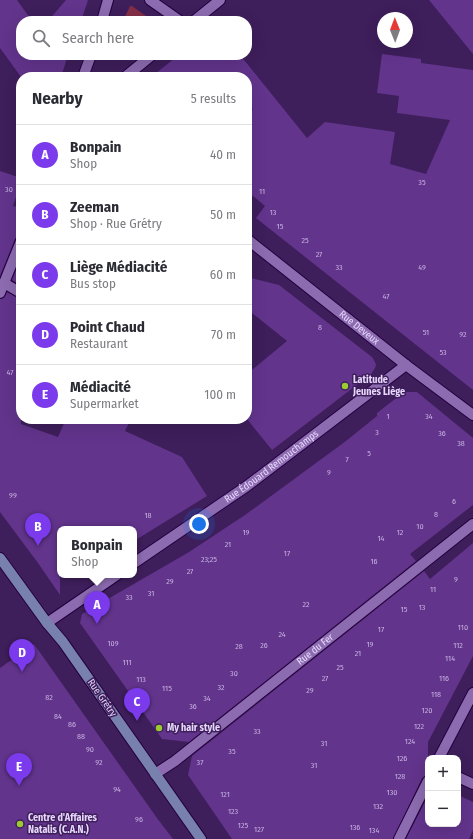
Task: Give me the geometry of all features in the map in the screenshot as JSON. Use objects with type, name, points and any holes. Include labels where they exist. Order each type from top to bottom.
[{"type":"street","points":[[103,16],[108,0]]},
{"type":"street","points":[[150,0],[173,16]]},
{"type":"street","points":[[200,16],[220,0]]},
{"type":"street","points":[[86,72],[89,60]]},
{"type":"street","points":[[131,72],[146,60]]},
{"type":"street","name":"Rue Deveux","points":[[252,243],[406,366],[473,415]]},
{"type":"street","points":[[0,293],[16,253]]},
{"type":"street","points":[[4,283],[16,290]]},
{"type":"street","name":"Rue Édouard Remouchamps","points":[[137,562],[246,486],[406,366]]},
{"type":"street","name":"Rue du Fer","points":[[156,774],[176,761],[473,524]]},
{"type":"street","name":"Rue Grétry","points":[[0,558],[62,642],[201,839]]},
{"type":"street","points":[[47,622],[113,578]]},
{"type":"street","points":[[441,755],[473,693]]},
{"type":"street","points":[[461,778],[473,784]]},
{"type":"street","points":[[399,839],[425,787]]},
{"type":"shaded area","points":[[130,6],[132,6],[146,16],[125,16]]},
{"type":"building","points":[[0,0],[17,0],[28,16],[16,16],[16,60],[66,60],[63,72],[17,72],[0,48]]},
{"type":"building","points":[[66,0],[88,0],[83,16],[52,16]]},
{"type":"building","points":[[429,0],[473,0],[473,54]]},
{"type":"building","points":[[382,54],[421,59],[421,63],[473,70],[473,390],[256,218],[265,206],[252,195],[252,72],[157,72],[173,60],[244,60],[307,138],[325,122],[395,132],[390,164],[426,174],[450,120],[397,113],[399,96],[377,93]]},
{"type":"building","points":[[0,171],[16,176],[16,197],[13,206],[16,206],[16,238],[0,276]]},
{"type":"building","points":[[16,270],[16,282],[12,280]]},
{"type":"building","points":[[252,278],[279,285],[372,357],[376,365],[371,374],[272,450],[251,424],[252,370],[287,341],[252,313]]},
{"type":"building","points":[[7,292],[16,296],[16,424],[21,424],[58,437],[64,424],[128,424],[125,431],[182,457],[207,496],[137,539],[137,526],[57,526],[57,578],[60,578],[60,595],[0,512],[0,299],[4,298]]},
{"type":"building","points":[[404,392],[417,392],[473,438],[473,505],[410,554],[416,561],[189,742],[162,739],[80,623],[82,614],[189,552],[245,515],[346,441],[377,416],[377,413]]},
{"type":"building","points":[[473,543],[473,656],[428,742],[428,755],[425,755],[425,776],[422,778],[393,839],[232,839],[188,775],[192,756],[424,571],[430,579]]},
{"type":"building","points":[[34,644],[173,839],[0,839],[0,668]]},
{"type":"building","points":[[461,796],[473,802],[473,830],[469,839],[406,839],[425,802],[425,827],[461,827]]},
{"type":"place","name":"Latitude Jeunes Liège","points":[[345,386]]},
{"type":"place","name":"Zeeman","points":[[38,546]]},
{"type":"place","name":"Bonpain","points":[[97,624]]},
{"type":"place","name":"Point Chaud","points":[[22,672]]},
{"type":"place","name":"Liège Médiacité","points":[[137,721]]},
{"type":"place","name":"My hair style","points":[[159,728]]},
{"type":"place","name":"Médiacité","points":[[19,786]]},
{"type":"place","name":"Centre d'Affaires Natalis (C.A.N.)","points":[[20,824]]}]
